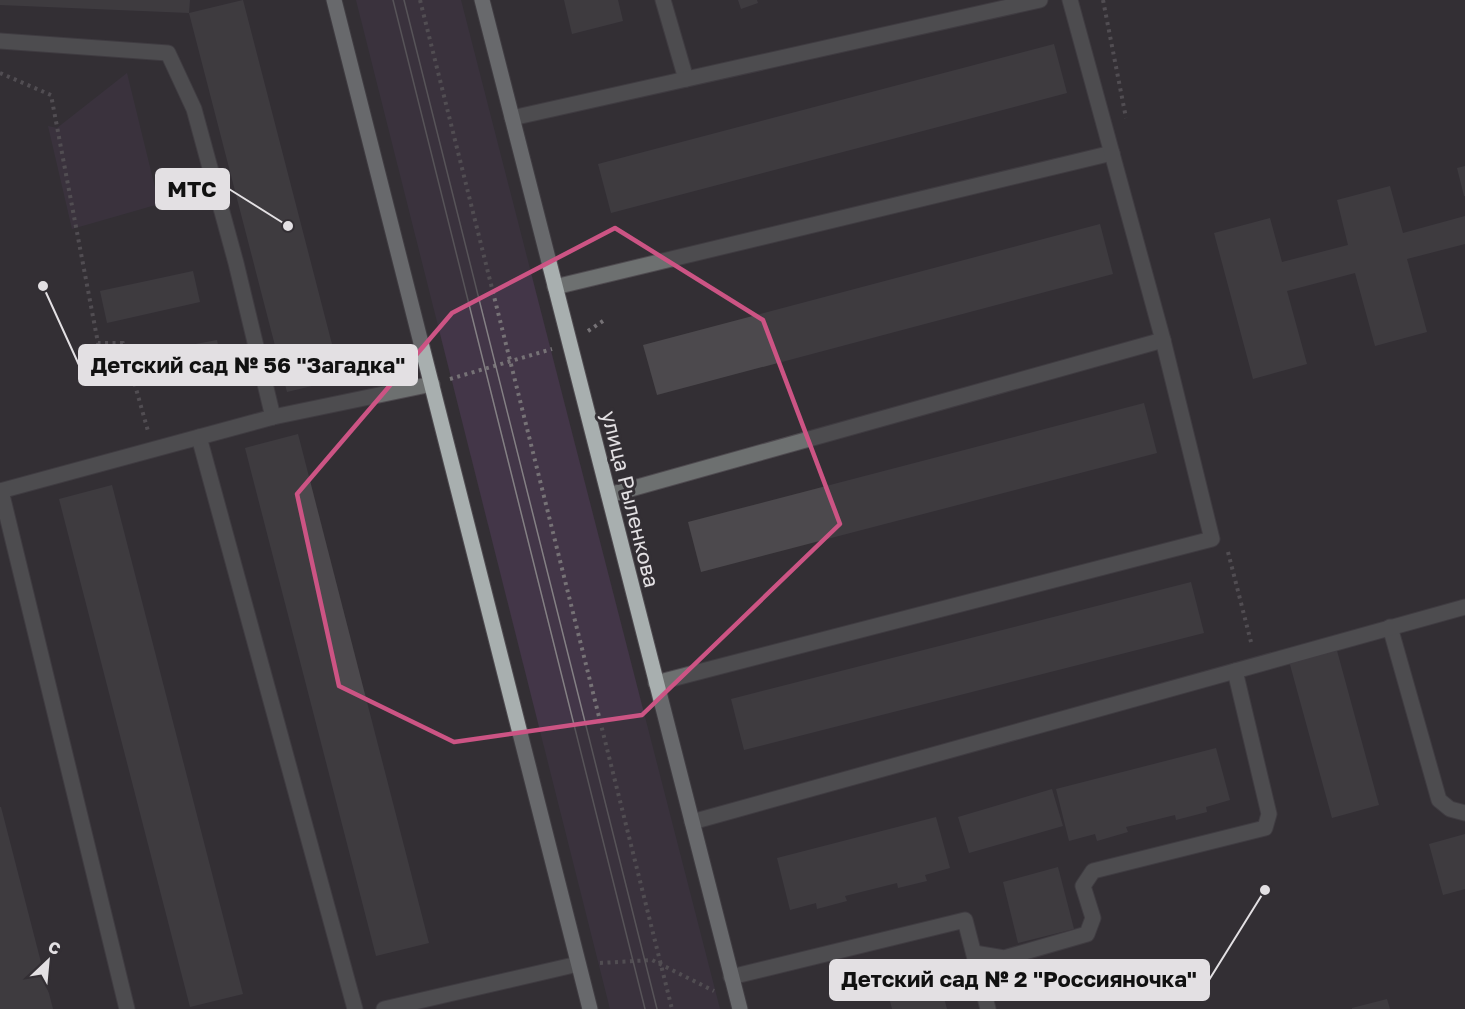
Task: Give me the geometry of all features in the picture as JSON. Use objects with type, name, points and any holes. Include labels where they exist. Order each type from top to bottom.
[{"type":"main road","points":[[334,0],[590,1009]]},
{"type":"main road","name":"улица Рыленкова","points":[[482,0],[739,1004]]},
{"type":"lane","points":[[663,0],[686,79]]},
{"type":"lane","points":[[512,118],[1040,0]]},
{"type":"lane","points":[[656,683],[1212,539],[1163,340],[1070,0]]},
{"type":"lane","points":[[0,42],[168,53],[194,109],[236,263],[273,417]]},
{"type":"lane","points":[[555,287],[1112,153]]},
{"type":"lane","points":[[609,495],[1163,340]]},
{"type":"lane","points":[[126,1009],[0,491],[273,417],[432,384]]},
{"type":"lane","points":[[200,437],[355,1009]]},
{"type":"lane","points":[[692,822],[1465,606]]},
{"type":"lane","points":[[1390,627],[1439,800],[1450,808],[1465,813]]},
{"type":"lane","points":[[974,953],[1004,958],[1087,934],[1093,918],[1083,886],[1093,871],[1265,828],[1269,814],[1234,670]]},
{"type":"lane","points":[[731,977],[965,920],[988,1009]]},
{"type":"lane","points":[[384,1009],[578,964]]},
{"type":"path","points":[[420,0],[672,1009]]},
{"type":"path","points":[[0,73],[51,95],[98,343],[123,343],[153,450]]},
{"type":"path","points":[[432,384],[570,344],[603,321]]},
{"type":"path","points":[[578,964],[652,960],[739,1004]]},
{"type":"highlighted area","points":[[615,228],[763,320],[840,524],[642,715],[454,742],[339,686],[297,494],[452,313]]},
{"type":"shaded area","points":[[356,0],[461,0],[720,1009],[610,1009]]},
{"type":"shaded area","points":[[127,73],[159,204],[72,229],[48,126],[57,128]]},
{"type":"building","points":[[0,0],[190,0],[189,13],[0,5]]},
{"type":"building","points":[[243,0],[341,379],[287,392],[189,13]]},
{"type":"building","points":[[564,0],[618,0],[623,21],[572,34]]},
{"type":"building","points":[[738,0],[757,0],[758,3],[741,9]]},
{"type":"building","points":[[1054,44],[1067,93],[611,213],[598,164]]},
{"type":"building","points":[[1465,166],[1465,196],[1464,196],[1457,168]]},
{"type":"building","points":[[1390,186],[1403,233],[1465,216],[1465,244],[1407,259],[1427,332],[1375,346],[1355,273],[1287,291],[1307,364],[1253,379],[1214,233],[1270,218],[1282,262],[1348,245],[1337,200]]},
{"type":"building","points":[[1100,224],[1113,274],[657,395],[643,345]]},
{"type":"building","points":[[193,271],[200,302],[107,323],[100,291]]},
{"type":"building","points":[[217,340],[222,364],[158,376],[153,352]]},
{"type":"building","points":[[1144,403],[1157,453],[701,572],[688,522]]},
{"type":"building","points":[[298,434],[429,943],[376,956],[245,448]]},
{"type":"building","points":[[112,485],[243,994],[190,1007],[59,499]]},
{"type":"building","points":[[1191,582],[1204,633],[744,750],[731,699]]},
{"type":"building","points":[[1336,647],[1379,805],[1332,818],[1289,661]]},
{"type":"building","points":[[1216,748],[1230,800],[1206,807],[1207,812],[1176,820],[1175,815],[1126,827],[1128,832],[1097,841],[1095,834],[1069,841],[1056,789]]},
{"type":"building","points":[[1052,789],[1063,826],[969,853],[958,817]]},
{"type":"building","points":[[1,807],[53,1009],[0,1009]]},
{"type":"building","points":[[936,817],[950,868],[925,875],[927,881],[898,888],[897,883],[845,896],[847,901],[817,909],[816,903],[790,910],[777,858]]},
{"type":"building","points":[[1465,834],[1465,889],[1443,895],[1429,844]]},
{"type":"building","points":[[1058,867],[1074,929],[1018,943],[1003,882]]},
{"type":"building","points":[[939,979],[947,1009],[892,1009],[888,993]]},
{"type":"building","points":[[1387,999],[1390,1009],[1352,1009],[1352,1008]]},
{"type":"tram line","points":[[393,0],[645,1009]]},
{"type":"tram line","points":[[404,0],[657,1009]]},
{"type":"place","name":"МТС","points":[[288,226]]},
{"type":"place","name":"Детский сад № 56 \"Загадка\"","points":[[43,286]]},
{"type":"place","name":"Детский сад № 2 \"Россияночка\"","points":[[1265,890]]}]
